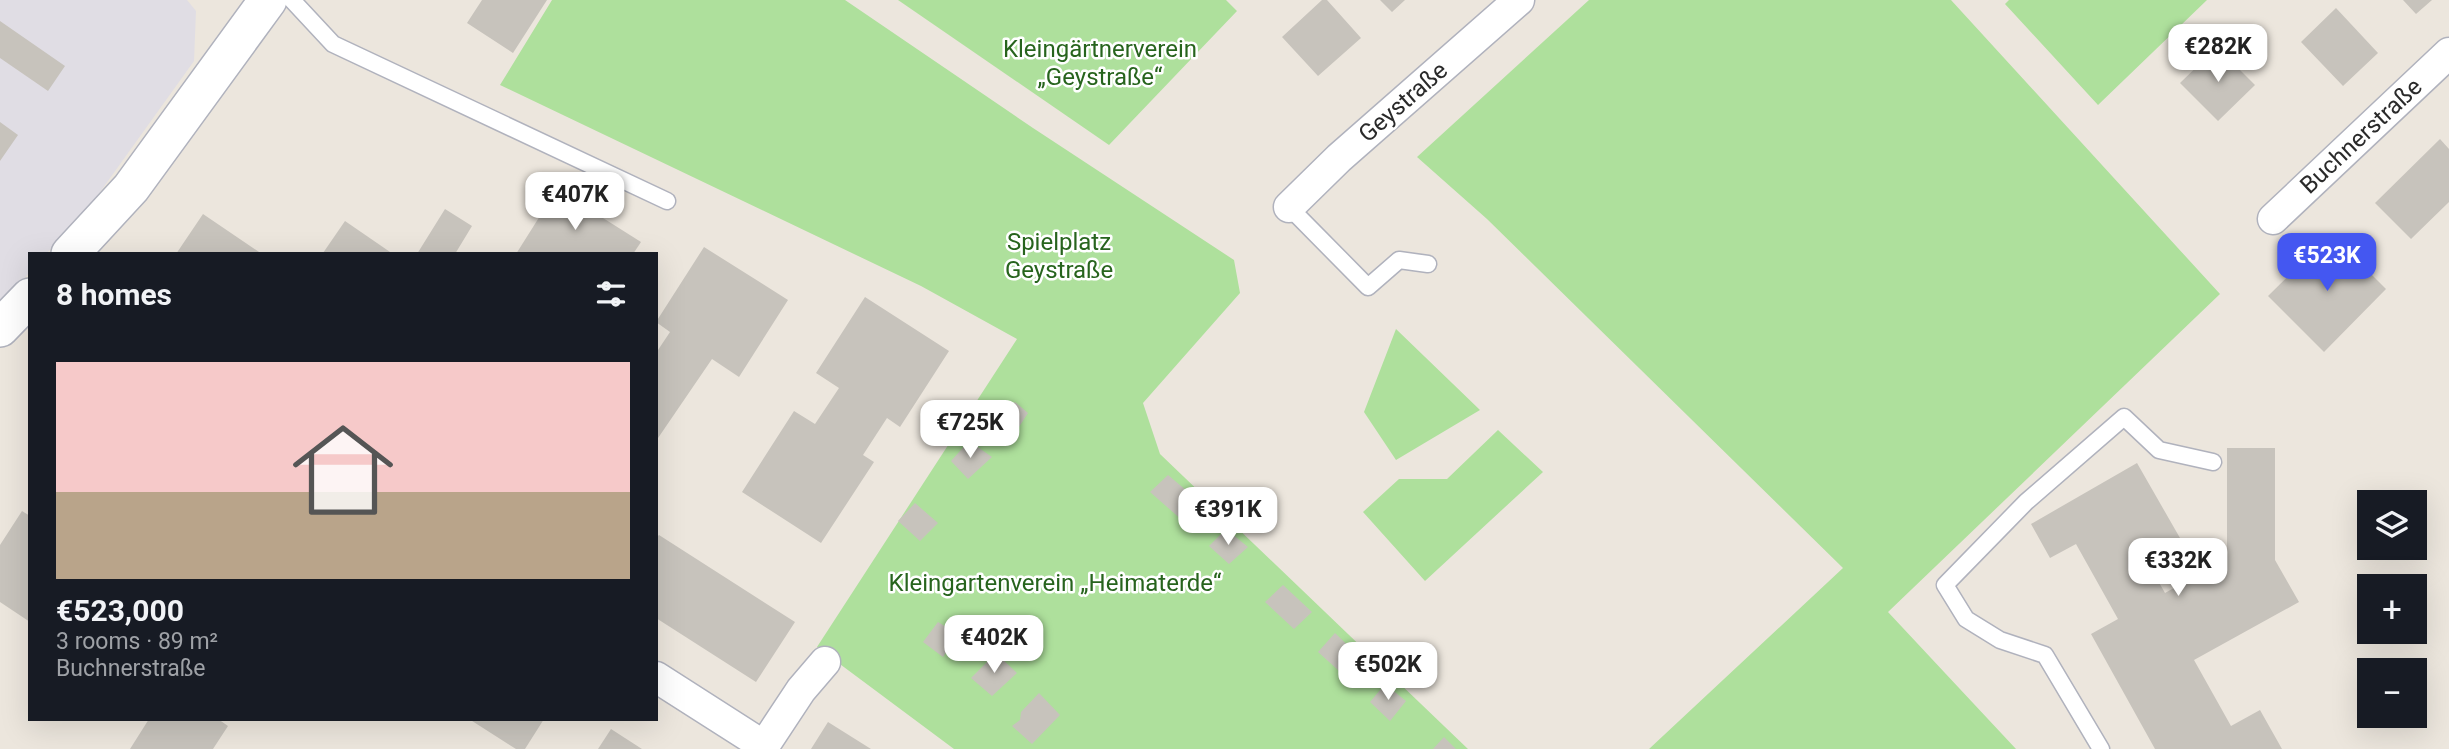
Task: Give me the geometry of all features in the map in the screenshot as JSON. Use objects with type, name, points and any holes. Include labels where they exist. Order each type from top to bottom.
[{"type":"street","points":[[72,252],[131,188],[268,0]]},
{"type":"street","name":"Geystraße","points":[[1289,207],[1339,159],[1519,0]]},
{"type":"street","name":"Buchnerstraße","points":[[2273,219],[2449,53]]},
{"type":"street","points":[[0,328],[28,299]]},
{"type":"street","points":[[658,678],[763,748],[802,690],[825,662]]},
{"type":"lane","points":[[292,0],[333,44],[667,201]]},
{"type":"lane","points":[[1289,207],[1368,287],[1399,260],[1428,264]]},
{"type":"lane","points":[[2101,749],[2045,655],[2000,640],[1966,619],[1945,584],[2026,502],[2124,417],[2159,450],[2213,462]]},
{"type":"shaded area","points":[[0,0],[187,0],[196,11],[194,61],[95,199],[48,252],[28,252],[28,274],[0,305]]},
{"type":"green space","points":[[552,0],[845,0],[1234,260],[1240,293],[1143,403],[1160,454],[1468,749],[954,749],[817,647],[1017,339],[921,286],[500,85]]},
{"type":"green space","name":"Kleingärtnerverein „Geystraße“","points":[[898,0],[1226,0],[1237,11],[1109,145]]},
{"type":"green space","points":[[1589,0],[1951,0],[2220,294],[1888,612],[2016,749],[1649,749],[1843,568],[1487,219],[1417,157]]},
{"type":"green space","points":[[2009,0],[2207,0],[2098,105],[2005,4]]},
{"type":"green space","points":[[1396,329],[1480,410],[1396,460],[1364,412]]},
{"type":"green space","points":[[1498,430],[1543,472],[1425,581],[1363,512],[1399,479],[1447,479]]},
{"type":"building","points":[[482,0],[547,0],[513,53],[467,23]]},
{"type":"building","points":[[1322,0],[1327,0],[1361,38],[1318,76],[1282,37]]},
{"type":"building","points":[[1380,0],[1405,0],[1392,12]]},
{"type":"building","points":[[2403,0],[2432,0],[2416,14]]},
{"type":"building","points":[[2336,8],[2378,53],[2343,86],[2301,42]]},
{"type":"building","points":[[0,21],[65,66],[48,91],[0,58]]},
{"type":"building","points":[[2217,47],[2255,85],[2218,121],[2180,83]]},
{"type":"building","points":[[0,122],[18,135],[0,161]]},
{"type":"building","points":[[2440,139],[2449,149],[2449,202],[2411,239],[2375,203]]},
{"type":"building","points":[[557,189],[641,242],[634,252],[517,252]]},
{"type":"building","points":[[445,209],[472,226],[456,252],[418,252]]},
{"type":"building","points":[[203,214],[259,252],[177,252]]},
{"type":"building","points":[[345,221],[390,252],[324,252]]},
{"type":"building","points":[[2331,234],[2386,289],[2324,352],[2268,296]]},
{"type":"building","points":[[704,247],[788,300],[739,377],[712,359],[658,438],[658,350],[670,332],[658,323],[658,319]]},
{"type":"building","points":[[865,297],[949,351],[900,427],[887,418],[863,455],[874,462],[821,543],[742,492],[794,411],[815,424],[839,388],[816,373]]},
{"type":"building","points":[[1015,402],[1028,413],[1013,436],[990,416],[997,408],[1005,414]]},
{"type":"building","points":[[969,441],[992,457],[968,479],[951,461]]},
{"type":"building","points":[[2227,448],[2275,448],[2275,560],[2299,602],[2194,660],[2231,726],[2260,710],[2282,749],[2155,749],[2091,634],[2118,619],[2076,544],[2050,558],[2031,524],[2137,463],[2180,538],[2145,558],[2165,593],[2227,558]]},
{"type":"building","points":[[1168,475],[1199,501],[1183,521],[1150,492]]},
{"type":"building","points":[[915,503],[938,523],[920,541],[898,521]]},
{"type":"building","points":[[22,511],[28,515],[28,621],[0,602],[0,545]]},
{"type":"building","points":[[1226,529],[1248,547],[1229,564],[1209,546]]},
{"type":"building","points":[[658,536],[795,622],[756,682],[658,619]]},
{"type":"building","points":[[1283,585],[1312,612],[1294,629],[1265,602]]},
{"type":"building","points":[[938,622],[958,634],[943,657],[923,642]]},
{"type":"building","points":[[1335,633],[1363,660],[1348,679],[1318,652]]},
{"type":"building","points":[[996,653],[1017,673],[992,696],[971,678]]},
{"type":"building","points":[[1385,684],[1406,701],[1390,721],[1370,702]]},
{"type":"building","points":[[1039,693],[1060,715],[1032,744],[1012,726],[1020,720],[1021,712]]},
{"type":"building","points":[[148,721],[221,721],[228,726],[213,749],[130,749]]},
{"type":"building","points":[[472,721],[543,721],[525,749],[516,749]]},
{"type":"building","points":[[828,722],[871,749],[811,749]]},
{"type":"building","points":[[611,729],[642,749],[598,749]]},
{"type":"building","points":[[1444,737],[1456,749],[1433,749]]},
{"type":"park label","name":"Spielplatz Geystraße","points":[[1059,256]]},
{"type":"park label","name":"Kleingartenverein „Heimaterde“","points":[[1055,583]]}]
